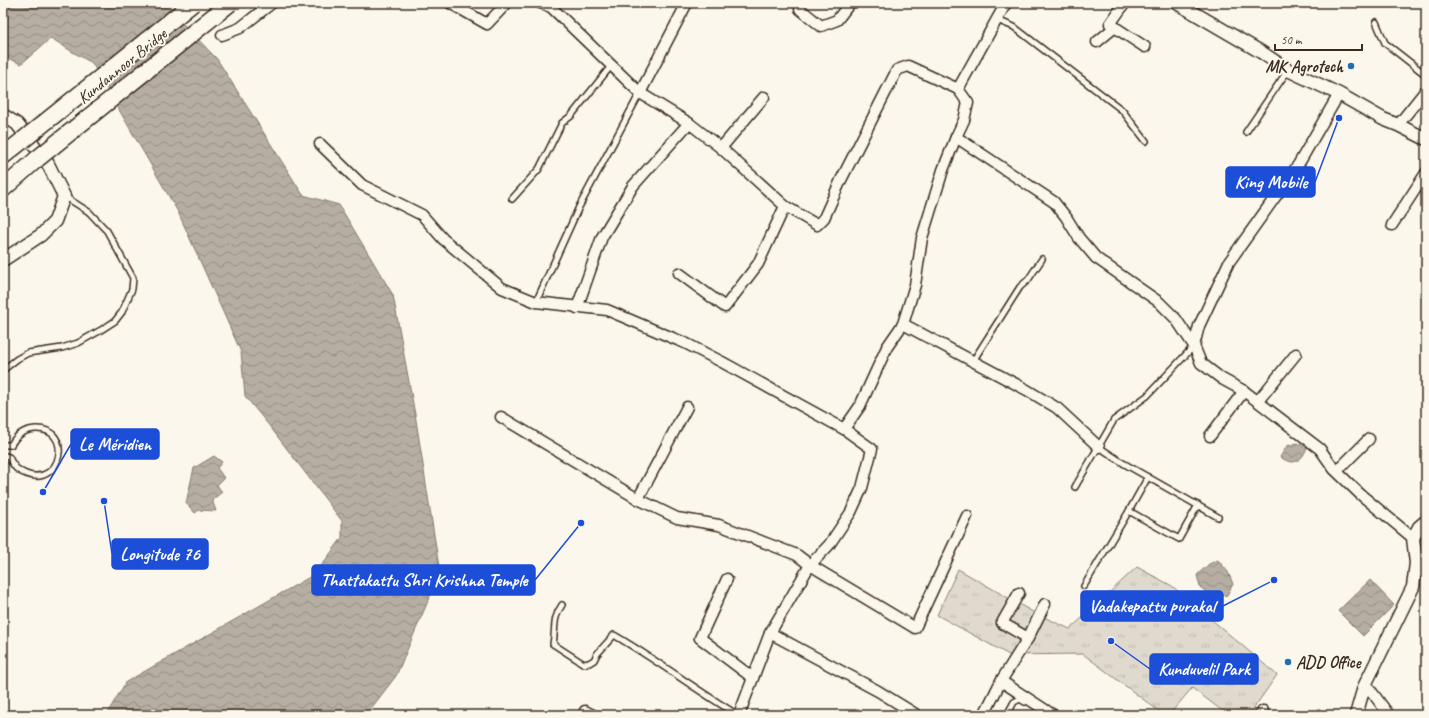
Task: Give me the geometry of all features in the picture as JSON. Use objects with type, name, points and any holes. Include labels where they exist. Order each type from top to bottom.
[{"type":"highway","name":"Kundannoor Bridge","points":[[3,156],[194,3]]},
{"type":"highway","name":"Kundannoor Bridge","points":[[3,189],[37,159],[230,3]]},
{"type":"street","points":[[222,35],[240,28],[272,3]]},
{"type":"street","points":[[450,3],[487,24],[507,3]]},
{"type":"street","points":[[540,3],[551,7],[640,93],[689,123],[721,148],[785,206],[817,225],[824,218],[841,180],[897,70],[908,66],[958,89],[968,103],[964,120],[943,170],[922,238],[915,285],[903,324],[887,347],[860,406],[844,430]]},
{"type":"street","points":[[640,93],[687,3]]},
{"type":"street","points":[[800,9],[821,26],[837,20],[850,3]]},
{"type":"street","points":[[958,89],[1006,3]]},
{"type":"street","points":[[1125,3],[1110,24],[1145,47]]},
{"type":"street","points":[[1177,3],[1261,52],[1288,70],[1339,94],[1383,119],[1426,139]]},
{"type":"street","points":[[1097,42],[1115,27]]},
{"type":"street","points":[[1398,125],[1426,90]]},
{"type":"street","points":[[1194,346],[1199,326],[1229,262],[1298,165],[1339,94]]},
{"type":"street","points":[[721,148],[764,97]]},
{"type":"street","points":[[3,114],[17,124],[47,162],[64,196],[55,221],[41,235],[3,260]]},
{"type":"street","points":[[577,308],[602,237],[633,186],[689,123]]},
{"type":"street","points":[[956,137],[1054,202],[1066,217],[1079,238],[1096,258],[1159,302],[1176,319],[1194,346],[1201,363],[1222,379],[1244,391],[1320,449],[1337,471],[1360,494],[1413,538]]},
{"type":"street","points":[[320,144],[362,185],[422,215],[444,238],[502,288],[536,302],[577,308],[607,310],[687,344],[844,430],[872,449],[862,488],[851,512],[828,545],[810,565],[770,633],[739,715]]},
{"type":"street","points":[[1392,225],[1426,173]]},
{"type":"street","points":[[680,273],[725,307],[758,264],[785,206]]},
{"type":"street","points":[[903,324],[1027,390],[1057,408],[1099,447]]},
{"type":"street","points":[[1258,402],[1296,354]]},
{"type":"street","points":[[1210,436],[1244,391]]},
{"type":"street","points":[[638,499],[687,407]]},
{"type":"street","points":[[501,417],[638,499],[677,518],[719,525],[797,555],[810,565],[915,628],[967,516]]},
{"type":"street","points":[[1337,471],[1369,439]]},
{"type":"street","points":[[1356,715],[1366,684],[1412,587],[1416,563],[1413,538],[1419,527],[1426,521]]},
{"type":"street","points":[[1416,563],[1426,575]]},
{"type":"street","points":[[727,580],[700,638],[753,678]]},
{"type":"street","points":[[1019,593],[1002,623],[1028,638]]},
{"type":"street","points":[[984,715],[1001,681],[1028,638],[1045,604]]},
{"type":"street","points":[[770,633],[878,691],[917,715]]},
{"type":"street","points":[[1001,681],[1053,715]]},
{"type":"street","points":[[1366,684],[1389,715]]},
{"type":"lane","points":[[997,20],[1014,27],[1122,110],[1146,141]]},
{"type":"lane","points":[[1376,22],[1385,43],[1426,75]]},
{"type":"lane","points":[[512,198],[539,169],[562,123],[571,116],[611,66]]},
{"type":"lane","points":[[1246,132],[1288,70]]},
{"type":"lane","points":[[536,302],[579,207],[640,93]]},
{"type":"lane","points":[[3,370],[17,359],[28,353],[62,348],[78,343],[101,330],[115,321],[122,312],[132,289],[133,278],[107,231],[89,212],[64,196]]},
{"type":"lane","points":[[973,361],[1016,292],[1028,280],[1042,258]]},
{"type":"lane","points":[[1075,487],[1114,420],[1146,396],[1194,346]]},
{"type":"lane","points":[[3,445],[10,445],[14,439],[24,432],[39,429],[49,431],[58,442],[60,448],[57,463],[52,470],[42,476],[36,477],[22,473],[13,466],[9,457],[3,455]]},
{"type":"lane","points":[[1099,447],[1112,457],[1218,517]]},
{"type":"lane","points":[[1084,586],[1148,477]]},
{"type":"lane","points":[[1129,511],[1178,539],[1198,505]]},
{"type":"lane","points":[[562,605],[557,612],[554,622],[553,644],[584,664],[594,660],[597,654],[614,635],[739,715]]},
{"type":"lane","points":[[1007,715],[1014,702],[1020,699],[1044,715]]},
{"type":"green space","points":[[1137,567],[1172,586],[1277,675],[1249,715],[1228,715],[1192,688],[1169,715],[1164,715],[1083,654],[1009,655],[937,615],[958,569],[1031,611],[1070,629]]},
{"type":"water","points":[[3,3],[163,3],[217,59],[303,195],[339,205],[393,295],[416,420],[440,573],[396,676],[366,715],[106,715],[126,682],[315,574],[342,538],[342,521],[245,396],[241,352],[178,212],[92,63],[51,38],[21,64],[3,56]]},
{"type":"water","points":[[1297,443],[1307,447],[1300,459],[1295,462],[1290,462],[1280,457],[1287,446]]},
{"type":"water","points":[[214,456],[222,462],[217,468],[224,478],[217,485],[222,492],[212,500],[216,511],[199,510],[195,513],[186,503],[194,468]]},
{"type":"water","points":[[1218,560],[1228,572],[1233,584],[1227,595],[1214,598],[1200,587],[1197,575],[1209,564]]},
{"type":"water","points":[[1370,580],[1394,605],[1363,636],[1338,611]]},
{"type":"place","name":"MK Agrotech","points":[[1351,66]]},
{"type":"place","name":"King Mobile","points":[[1339,118]]},
{"type":"place","name":"Le Méridien","points":[[43,492]]},
{"type":"place","name":"Longitude 76","points":[[104,501]]},
{"type":"place","name":"Thattakattu Shri Krishna Temple","points":[[581,523]]},
{"type":"place","name":"Vadakepattu purakal","points":[[1274,580]]},
{"type":"place","name":"Kunduvelil Park","points":[[1111,641]]},
{"type":"place","name":"ADD Office","points":[[1288,662]]}]
